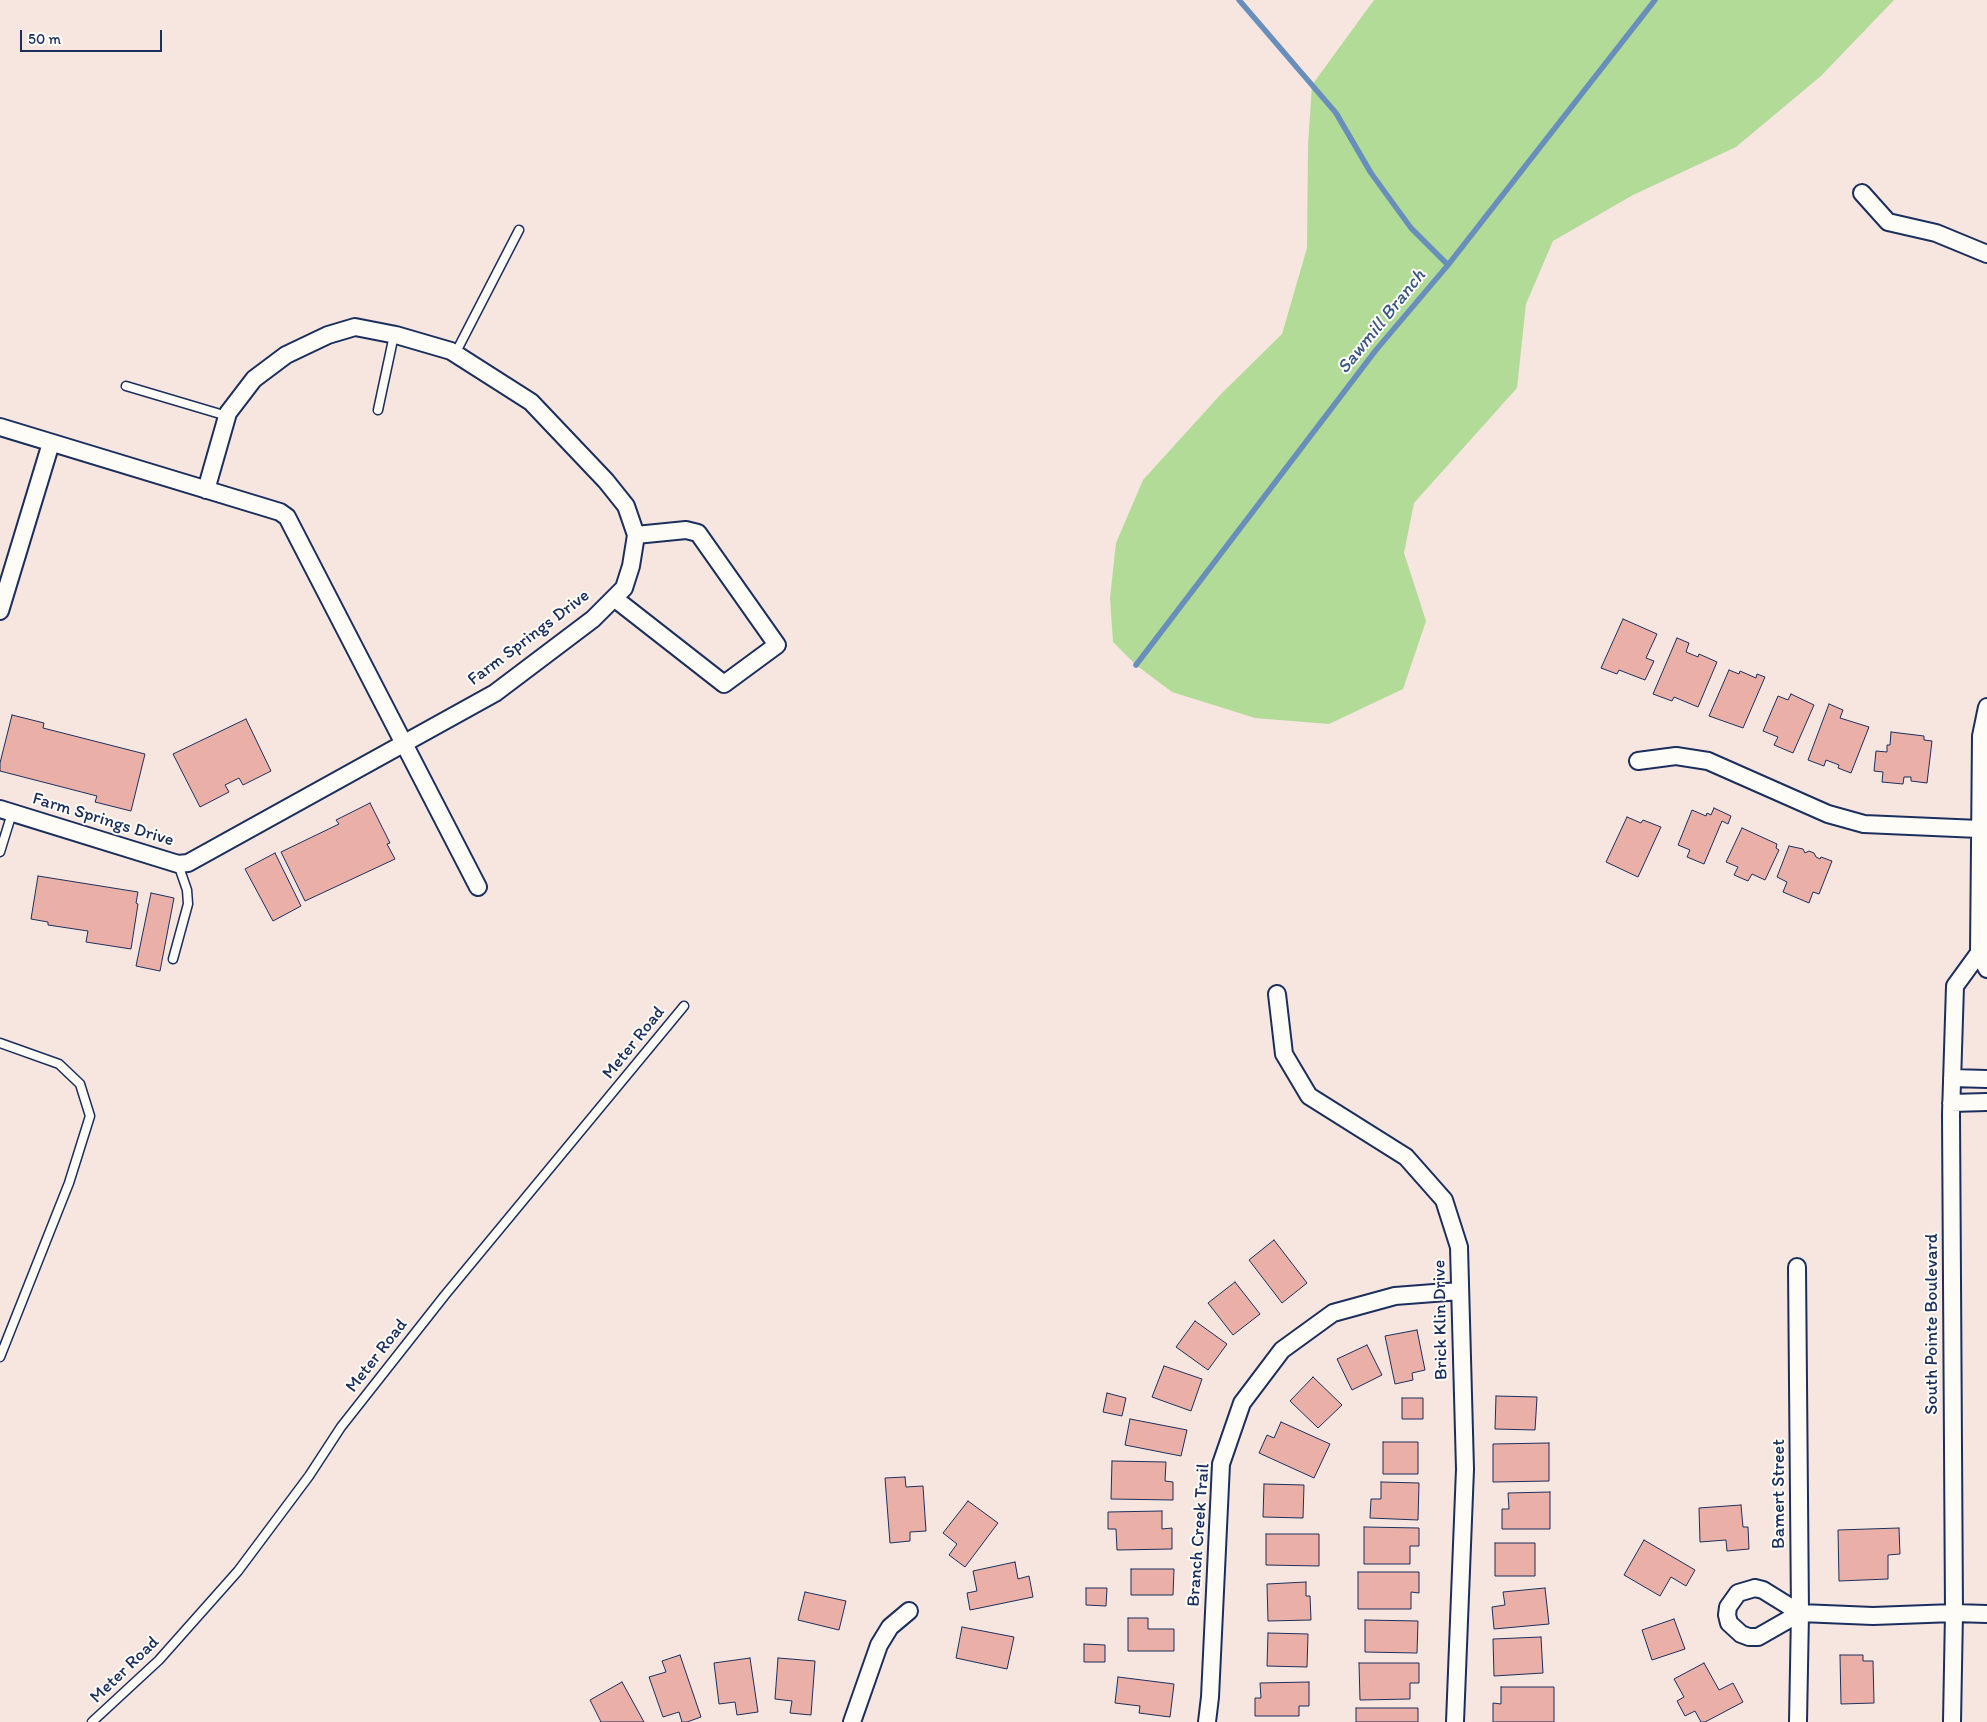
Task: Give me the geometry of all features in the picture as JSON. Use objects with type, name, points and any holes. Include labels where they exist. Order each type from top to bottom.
[{"type":"street","points":[[1862,192],[1888,222],[1936,233],[1987,254]]},
{"type":"street","name":"Farm Springs Drive","points":[[6,811],[178,864],[188,863],[495,693],[593,619],[624,588],[631,566],[636,535],[626,506],[531,402],[451,351],[394,335],[356,327],[328,335],[286,355],[254,379],[228,416],[206,490]]},
{"type":"street","points":[[0,427],[280,512],[287,517],[478,887]]},
{"type":"street","points":[[1,604],[51,443]]},
{"type":"street","points":[[614,598],[724,684],[776,645],[698,533],[686,530],[636,535]]},
{"type":"street","points":[[1987,707],[1981,736],[1979,829],[1979,952],[1987,969]]},
{"type":"street","points":[[1638,761],[1676,756],[1708,761],[1828,814],[1864,824],[1979,829]]},
{"type":"street","name":"South Pointe Boulevard","points":[[1952,1722],[1954,1613],[1951,1103],[1955,986],[1979,952]]},
{"type":"street","name":"Brick Klin Drive","points":[[1277,994],[1284,1054],[1309,1096],[1406,1157],[1444,1200],[1459,1247],[1464,1469],[1455,1722]]},
{"type":"street","points":[[1952,1078],[1987,1078]]},
{"type":"street","points":[[1951,1103],[1987,1102]]},
{"type":"street","name":"Bamert Street","points":[[1797,1267],[1800,1612],[1798,1722]]},
{"type":"street","name":"Branch Creek Trail","points":[[1207,1722],[1210,1697],[1221,1464],[1242,1402],[1282,1350],[1333,1314],[1395,1296],[1460,1291]]},
{"type":"street","points":[[852,1722],[878,1644],[890,1627],[910,1610]]},
{"type":"street","points":[[1800,1612],[1873,1616],[1954,1613],[1987,1614]]},
{"type":"lane","points":[[455,354],[519,230]]},
{"type":"lane","points":[[378,410],[394,335]]},
{"type":"lane","points":[[126,386],[228,416]]},
{"type":"lane","points":[[0,852],[6,811]]},
{"type":"lane","points":[[173,960],[188,904],[187,890],[178,864]]},
{"type":"lane","name":"Meter Road","points":[[92,1722],[159,1660],[238,1572],[309,1476],[341,1426],[420,1326],[684,1006]]},
{"type":"lane","points":[[0,1043],[59,1064],[80,1084],[90,1116],[69,1183],[0,1357]]},
{"type":"green space","points":[[1374,0],[1894,0],[1821,76],[1736,147],[1633,195],[1553,241],[1526,304],[1517,388],[1414,503],[1404,553],[1426,621],[1403,689],[1329,724],[1255,718],[1172,692],[1136,665],[1113,642],[1110,598],[1116,543],[1143,480],[1221,394],[1282,334],[1307,248],[1308,145],[1312,85]]},
{"type":"building","points":[[1623,619],[1657,634],[1646,658],[1654,661],[1645,680],[1619,670],[1617,674],[1601,668]]},
{"type":"building","points":[[1677,638],[1689,643],[1686,652],[1698,657],[1699,654],[1717,662],[1698,707],[1674,697],[1672,701],[1653,694]]},
{"type":"building","points":[[1729,670],[1739,674],[1740,671],[1756,678],[1757,674],[1765,677],[1743,728],[1709,716]]},
{"type":"building","points":[[1791,694],[1814,705],[1793,753],[1774,745],[1778,737],[1763,731],[1778,696],[1788,700]]},
{"type":"building","points":[[1829,704],[1843,710],[1840,718],[1869,727],[1851,773],[1838,768],[1839,765],[1826,760],[1824,766],[1808,760]]},
{"type":"building","points":[[12,715],[44,723],[43,728],[145,754],[131,811],[95,802],[97,796],[0,771],[0,763]]},
{"type":"building","points":[[246,719],[271,771],[243,785],[239,778],[225,785],[229,792],[200,807],[173,754]]},
{"type":"building","points":[[1891,732],[1924,736],[1924,740],[1932,741],[1927,783],[1911,781],[1911,777],[1904,777],[1903,784],[1882,782],[1883,772],[1874,771],[1876,751],[1887,752],[1887,745],[1890,745]]},
{"type":"building","points":[[370,803],[390,843],[387,844],[395,859],[305,901],[281,852],[339,824],[336,820]]},
{"type":"building","points":[[1714,808],[1731,816],[1728,824],[1722,821],[1704,864],[1687,857],[1690,850],[1678,845],[1692,810],[1706,816],[1707,813],[1711,815]]},
{"type":"building","points":[[1627,817],[1641,823],[1643,820],[1661,827],[1638,877],[1606,862]]},
{"type":"building","points":[[1742,828],[1777,844],[1776,848],[1779,850],[1765,880],[1752,874],[1748,881],[1734,875],[1738,867],[1726,862]]},
{"type":"building","points":[[1789,846],[1803,849],[1805,853],[1809,851],[1814,853],[1820,859],[1821,857],[1832,861],[1819,894],[1813,892],[1809,903],[1783,892],[1787,882],[1777,877]]},
{"type":"building","points":[[275,853],[301,906],[273,921],[245,869]]},
{"type":"building","points":[[38,876],[138,892],[131,949],[86,942],[88,931],[48,925],[48,922],[31,919]]},
{"type":"building","points":[[151,893],[174,898],[160,971],[136,966]]},
{"type":"building","points":[[1274,1240],[1307,1283],[1282,1303],[1249,1260]]},
{"type":"building","points":[[1235,1282],[1260,1314],[1233,1335],[1208,1303]]},
{"type":"building","points":[[1195,1321],[1227,1344],[1208,1370],[1176,1347]]},
{"type":"building","points":[[1417,1330],[1425,1370],[1412,1373],[1413,1380],[1395,1384],[1385,1336]]},
{"type":"building","points":[[1367,1345],[1382,1375],[1352,1390],[1337,1359]]},
{"type":"building","points":[[1164,1366],[1202,1379],[1191,1411],[1152,1397]]},
{"type":"building","points":[[1313,1377],[1342,1405],[1318,1428],[1290,1401]]},
{"type":"building","points":[[1107,1393],[1126,1398],[1122,1416],[1103,1412]]},
{"type":"building","points":[[1496,1396],[1537,1397],[1535,1430],[1495,1429]]},
{"type":"building","points":[[1402,1398],[1423,1398],[1423,1419],[1402,1419]]},
{"type":"building","points":[[1130,1419],[1187,1430],[1181,1456],[1125,1445]]},
{"type":"building","points":[[1281,1422],[1330,1444],[1314,1478],[1259,1453],[1267,1435],[1274,1438]]},
{"type":"building","points":[[1383,1442],[1418,1442],[1418,1474],[1383,1474]]},
{"type":"building","points":[[1549,1443],[1549,1481],[1493,1482],[1493,1444]]},
{"type":"building","points":[[1112,1461],[1166,1462],[1165,1481],[1173,1482],[1173,1500],[1111,1499]]},
{"type":"building","points":[[905,1477],[906,1487],[923,1486],[926,1531],[910,1532],[910,1541],[890,1543],[885,1478]]},
{"type":"building","points":[[1381,1482],[1419,1483],[1418,1520],[1370,1518],[1371,1499],[1381,1499]]},
{"type":"building","points":[[1264,1484],[1304,1485],[1303,1518],[1263,1517]]},
{"type":"building","points":[[1550,1492],[1550,1529],[1502,1529],[1502,1509],[1509,1509],[1508,1493]]},
{"type":"building","points":[[968,1501],[998,1523],[965,1567],[949,1555],[957,1544],[943,1533]]},
{"type":"building","points":[[1741,1505],[1743,1527],[1748,1527],[1749,1549],[1727,1551],[1726,1540],[1700,1542],[1699,1508]]},
{"type":"building","points":[[1162,1511],[1162,1529],[1172,1528],[1172,1549],[1117,1550],[1116,1529],[1108,1529],[1108,1512]]},
{"type":"building","points":[[1364,1527],[1419,1528],[1419,1546],[1410,1546],[1410,1564],[1364,1564]]},
{"type":"building","points":[[1899,1528],[1900,1554],[1888,1555],[1888,1579],[1839,1581],[1838,1530]]},
{"type":"building","points":[[1266,1534],[1319,1534],[1319,1566],[1266,1565]]},
{"type":"building","points":[[1644,1540],[1695,1570],[1686,1586],[1671,1577],[1660,1596],[1624,1575]]},
{"type":"building","points":[[1495,1543],[1535,1543],[1535,1576],[1495,1576]]},
{"type":"building","points":[[1015,1562],[1018,1579],[1029,1576],[1033,1597],[970,1610],[967,1593],[977,1591],[973,1571]]},
{"type":"building","points":[[1131,1569],[1174,1569],[1173,1595],[1131,1595]]},
{"type":"building","points":[[1358,1572],[1419,1572],[1419,1593],[1411,1592],[1411,1609],[1358,1609]]},
{"type":"building","points":[[1306,1582],[1306,1596],[1310,1596],[1311,1620],[1268,1621],[1267,1584]]},
{"type":"building","points":[[1086,1588],[1107,1588],[1106,1606],[1086,1605]]},
{"type":"building","points":[[1545,1588],[1549,1624],[1494,1629],[1492,1607],[1505,1605],[1503,1592]]},
{"type":"building","points":[[805,1592],[846,1601],[839,1630],[798,1620]]},
{"type":"building","points":[[1128,1618],[1148,1618],[1148,1629],[1174,1629],[1174,1651],[1128,1651]]},
{"type":"building","points":[[1674,1619],[1685,1649],[1652,1660],[1642,1630]]},
{"type":"building","points":[[1365,1620],[1418,1621],[1417,1653],[1365,1652]]},
{"type":"building","points":[[962,1627],[1014,1637],[1007,1669],[956,1658]]},
{"type":"building","points":[[1268,1633],[1308,1634],[1307,1667],[1267,1666]]},
{"type":"building","points":[[1541,1637],[1543,1673],[1494,1676],[1493,1639]]},
{"type":"building","points":[[1084,1644],[1105,1645],[1105,1662],[1084,1662]]},
{"type":"building","points":[[680,1655],[701,1717],[687,1722],[682,1722],[679,1712],[663,1717],[649,1677],[666,1672],[662,1661]]},
{"type":"building","points":[[1840,1655],[1863,1655],[1863,1661],[1873,1661],[1874,1703],[1841,1704]]},
{"type":"building","points":[[750,1658],[758,1712],[737,1715],[735,1702],[719,1704],[714,1663]]},
{"type":"building","points":[[778,1658],[815,1661],[811,1715],[790,1713],[792,1701],[775,1699]]},
{"type":"building","points":[[1359,1663],[1419,1663],[1419,1683],[1410,1683],[1410,1699],[1360,1700]]},
{"type":"building","points":[[1704,1663],[1719,1690],[1733,1683],[1743,1702],[1705,1722],[1701,1722],[1695,1711],[1685,1716],[1677,1701],[1684,1697],[1674,1679]]},
{"type":"building","points":[[1118,1677],[1174,1684],[1170,1717],[1139,1713],[1140,1706],[1115,1703]]},
{"type":"building","points":[[622,1682],[644,1722],[601,1722],[590,1700]]},
{"type":"building","points":[[1309,1682],[1309,1706],[1299,1706],[1299,1716],[1255,1716],[1255,1698],[1261,1698],[1260,1683]]},
{"type":"building","points":[[1501,1687],[1554,1687],[1554,1722],[1493,1722],[1493,1703],[1501,1704]]},
{"type":"building","points":[[1356,1708],[1418,1708],[1418,1722],[1356,1722]]},
{"type":"waterway","points":[[1239,0],[1336,113],[1371,173],[1411,228],[1448,265]]},
{"type":"waterway","name":"Sawmill Branch","points":[[1136,665],[1376,350],[1448,265],[1655,0]]}]
